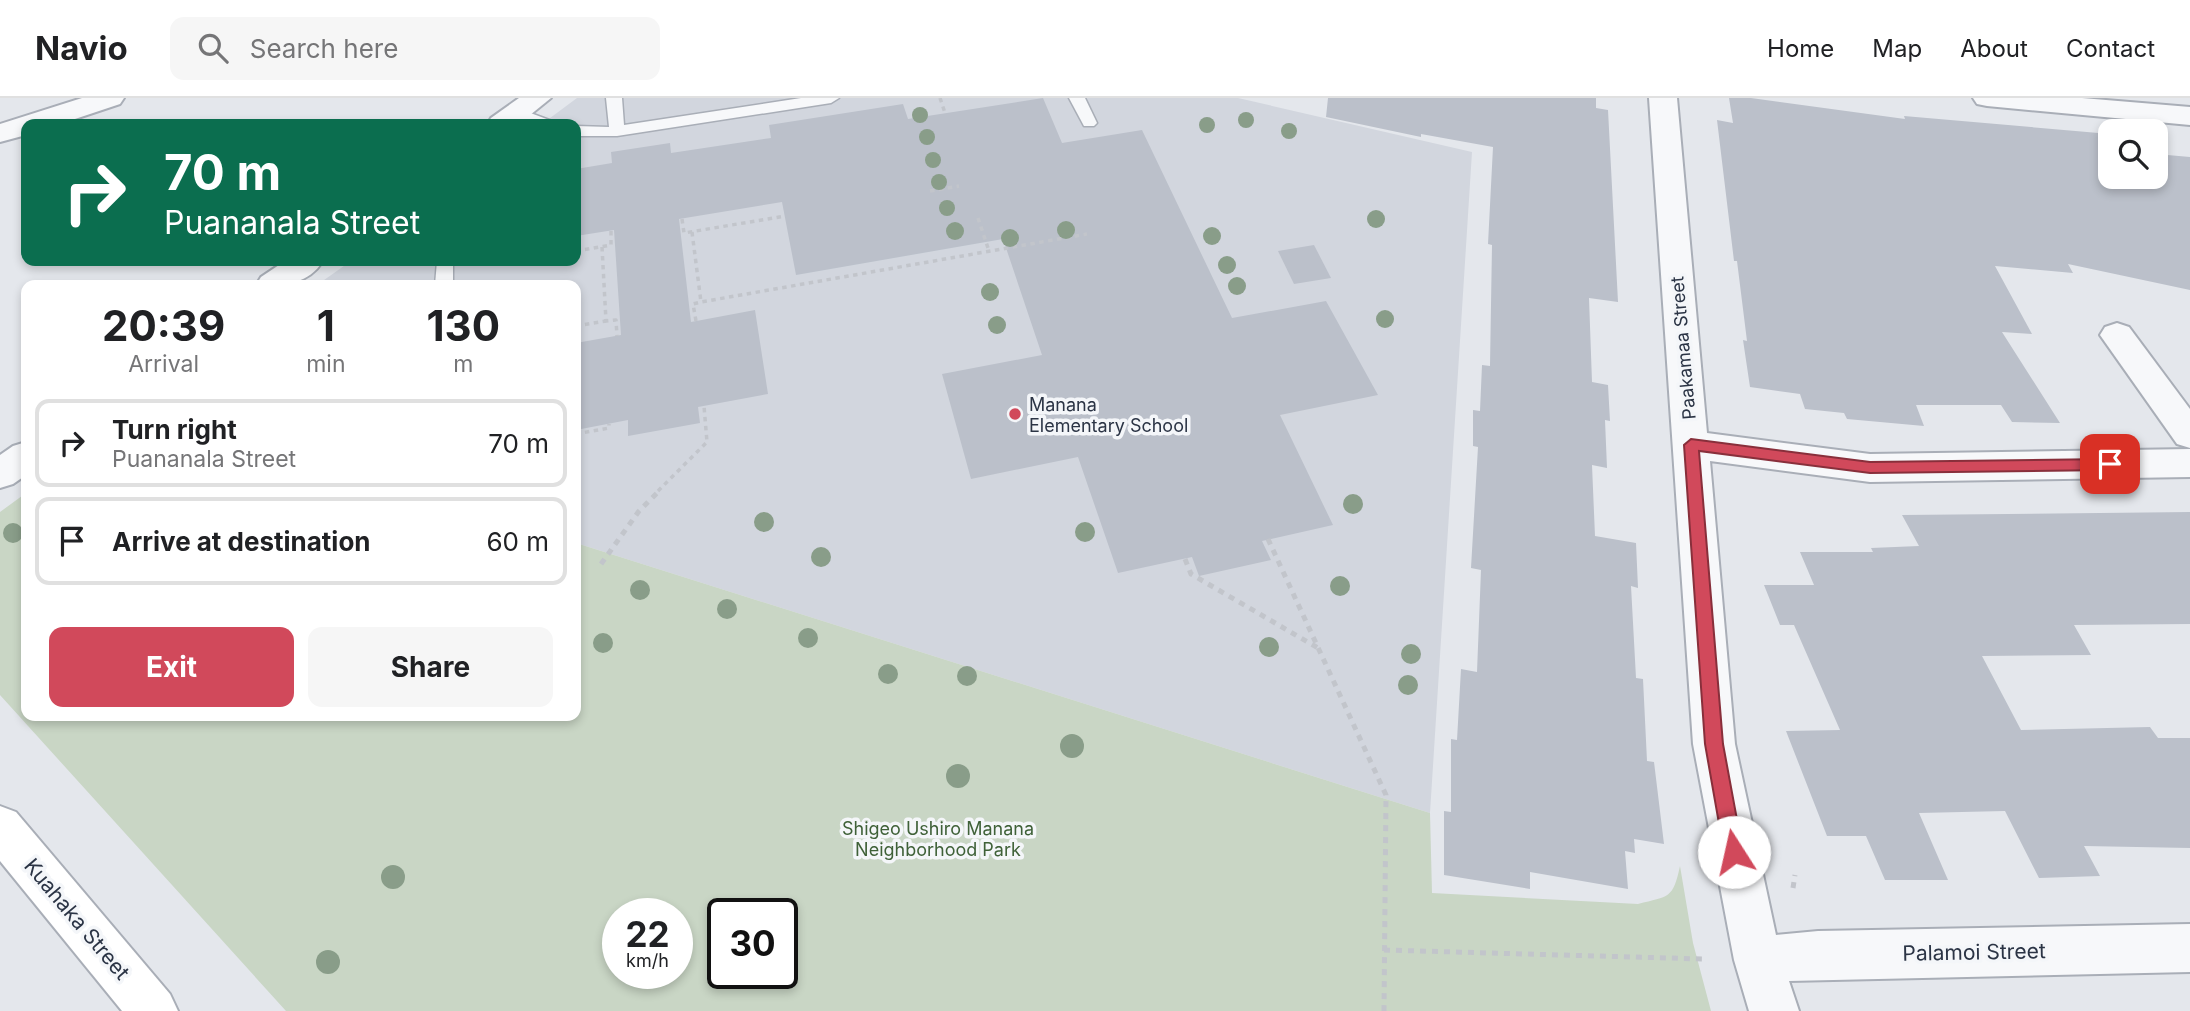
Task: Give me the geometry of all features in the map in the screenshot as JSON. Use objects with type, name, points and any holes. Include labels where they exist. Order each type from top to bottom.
[{"type":"street","points":[[48,119],[110,98]]},
{"type":"street","name":"Paakamaa Street","points":[[1663,98],[1714,744],[1758,960],[1774,1011]]},
{"type":"street","points":[[1987,98],[2190,116]]},
{"type":"street","points":[[0,133],[21,127]]},
{"type":"street","points":[[279,280],[300,266]]},
{"type":"street","points":[[2117,335],[2190,435]]},
{"type":"street","points":[[1691,445],[1870,468],[2190,463]]},
{"type":"street","points":[[0,474],[21,459]]},
{"type":"street","name":"Kuahaka Street","points":[[0,827],[153,1011]]},
{"type":"street","name":"Palamoi Street","points":[[1758,960],[1818,955],[2190,948]]},
{"type":"lane","points":[[614,98],[617,131]]},
{"type":"lane","points":[[581,132],[592,134],[617,131],[831,98]]},
{"type":"lane","points":[[1077,98],[1088,123]]},
{"type":"lane","points":[[518,112],[534,119]]},
{"type":"path","points":[[940,98],[944,113]]},
{"type":"path","points":[[930,191],[959,187]]},
{"type":"path","points":[[682,219],[684,233],[785,216]]},
{"type":"path","points":[[978,218],[989,251]]},
{"type":"path","points":[[581,250],[611,245],[611,230]]},
{"type":"path","points":[[692,232],[701,302]]},
{"type":"path","points":[[696,321],[693,304],[701,302],[1087,234]]},
{"type":"path","points":[[602,247],[606,321]]},
{"type":"path","points":[[581,325],[616,320],[617,335]]},
{"type":"path","points":[[601,564],[639,511],[707,442],[704,406]]},
{"type":"path","points":[[581,433],[609,428],[609,424]]},
{"type":"path","points":[[1268,539],[1386,795],[1384,1011]]},
{"type":"path","points":[[1185,559],[1191,574],[1319,648]]},
{"type":"path","points":[[1792,890],[1795,875]]},
{"type":"path","points":[[1384,950],[1703,959]]},
{"type":"shaded area","name":"Manana Elementary School","points":[[577,98],[1238,98],[1472,152],[1430,813],[581,545],[581,280],[324,280],[344,266],[581,266],[581,119],[549,119]]},
{"type":"green space","name":"Shigeo Ushiro Manana Neighborhood Park","points":[[21,497],[21,718],[0,695],[0,512]]},
{"type":"green space","name":"Shigeo Ushiro Manana Neighborhood Park","points":[[581,545],[1430,813],[1432,893],[1638,904],[1668,894],[1675,885],[1680,866],[1693,943],[1711,1011],[286,1011],[24,721],[581,721]]},
{"type":"building","points":[[1043,98],[1062,143],[1142,130],[1232,318],[1326,301],[1378,395],[1280,415],[1333,525],[1262,541],[1271,560],[1199,576],[1192,557],[1118,573],[1078,457],[971,479],[942,374],[1042,355],[1003,239],[796,275],[782,202],[679,219],[691,322],[755,310],[768,394],[698,407],[700,423],[628,436],[628,420],[581,429],[581,342],[621,335],[614,230],[581,235],[581,168],[612,163],[611,152],[670,143],[671,153],[771,138],[769,125],[903,104],[908,119]]},
{"type":"building","points":[[1328,98],[1596,98],[1596,108],[1608,110],[1618,302],[1589,298],[1592,382],[1608,385],[1610,421],[1605,420],[1607,468],[1592,465],[1595,536],[1636,543],[1638,588],[1631,586],[1636,678],[1643,679],[1647,761],[1654,762],[1664,844],[1634,839],[1635,853],[1625,851],[1628,889],[1530,872],[1530,889],[1444,875],[1444,811],[1451,812],[1451,739],[1457,740],[1461,669],[1477,672],[1481,570],[1471,568],[1478,447],[1473,446],[1473,410],[1480,411],[1482,365],[1490,366],[1492,245],[1488,244],[1493,147],[1421,134],[1421,137],[1326,117]]},
{"type":"building","points":[[1729,98],[1751,98],[1905,119],[1904,116],[2098,133],[2098,189],[2168,189],[2168,155],[2190,157],[2190,290],[2068,264],[2073,273],[1995,266],[2032,334],[2002,332],[2060,423],[2012,422],[2001,405],[1916,405],[1924,426],[1847,419],[1844,413],[1805,409],[1800,394],[1750,387],[1743,340],[1747,341],[1737,261],[1734,261],[1717,120],[1733,123]]},
{"type":"building","points":[[1314,245],[1331,278],[1294,284],[1278,251]]},
{"type":"building","points":[[2190,512],[2190,624],[2074,625],[2091,655],[1982,656],[2021,730],[2150,727],[2158,738],[2190,738],[2190,848],[2084,846],[2100,876],[2039,878],[2005,811],[1919,813],[1948,880],[1885,880],[1866,836],[1827,836],[1786,731],[1840,730],[1794,625],[1780,625],[1764,585],[1814,585],[1800,552],[1873,552],[1871,548],[1919,546],[1902,515]]},
{"type":"place","name":"Manana Elementary School","points":[[1015,414]]},
{"type":"route","points":[[1734,852],[1714,744],[1691,445],[1870,468],[2110,464]]}]
